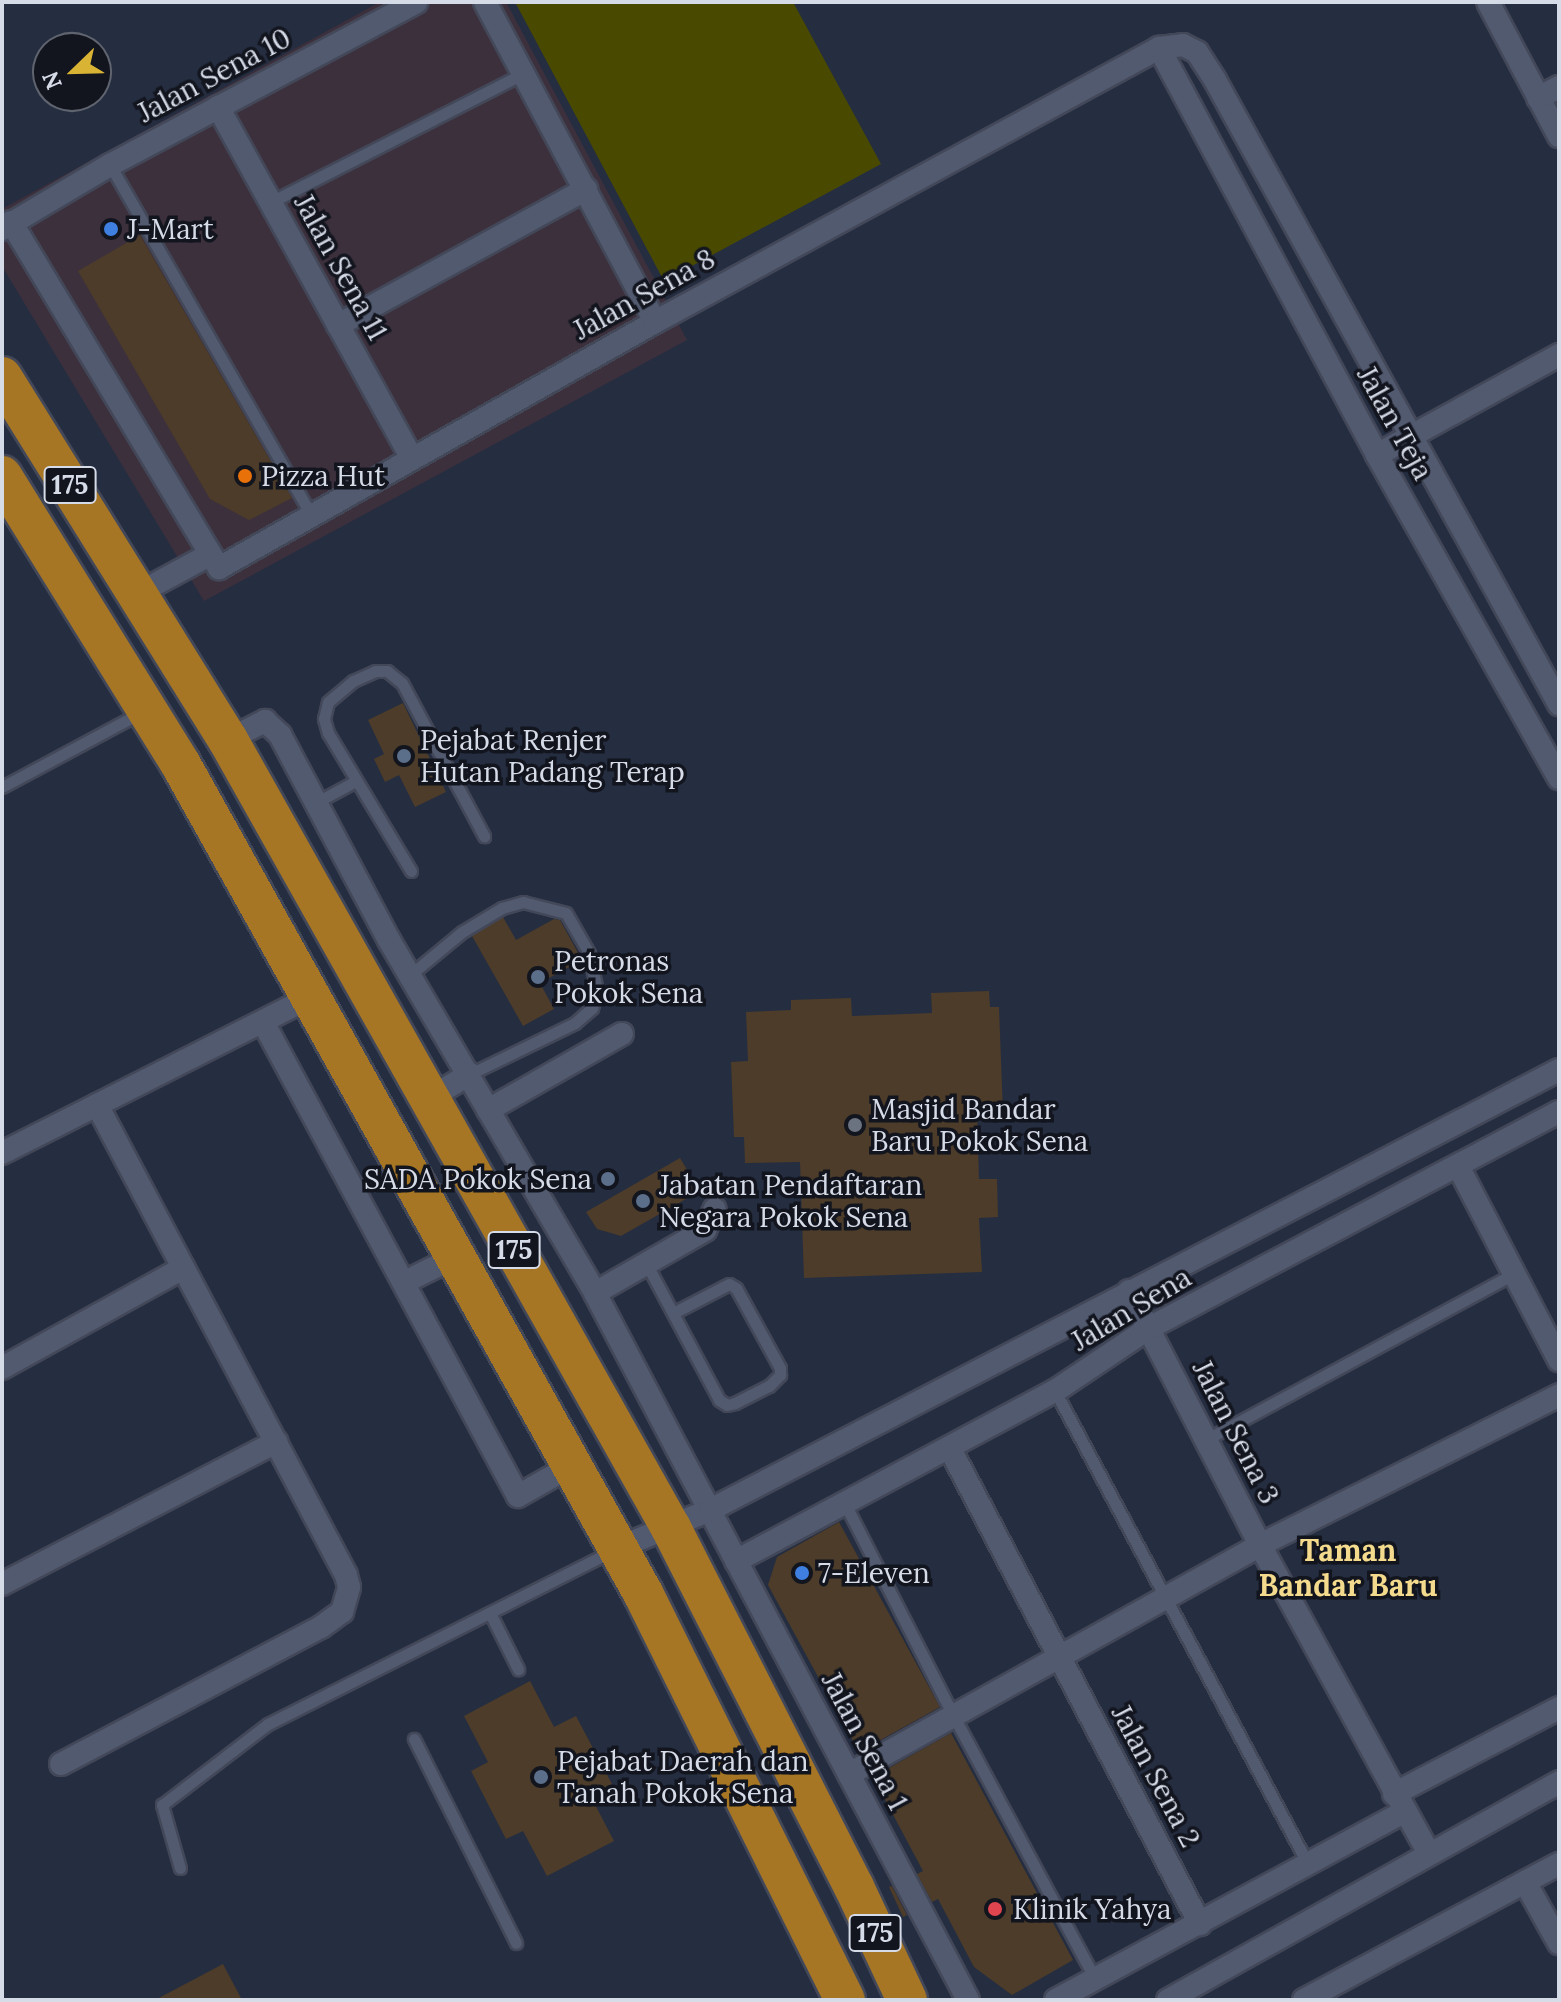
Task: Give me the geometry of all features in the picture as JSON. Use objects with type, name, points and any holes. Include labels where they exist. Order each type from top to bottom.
[{"type":"highway","name":"175","points":[[2,377],[228,740],[671,1528],[854,1887],[907,2000]]},
{"type":"highway","name":"175","points":[[11,497],[180,763],[618,1548],[751,1807],[845,2000]]},
{"type":"street","name":"Jalan Sena 10","points":[[6,226],[110,165],[416,2]]},
{"type":"street","points":[[485,2],[655,322]]},
{"type":"street","points":[[1488,2],[1559,136]]},
{"type":"street","name":"Jalan Teja","points":[[1559,704],[1215,80],[1191,48],[1172,45],[1159,48],[1377,455],[1559,778]]},
{"type":"street","name":"Jalan Sena 8","points":[[209,555],[214,565],[226,567],[411,457],[1159,48]]},
{"type":"street","points":[[1538,98],[1559,87]]},
{"type":"street","name":"Jalan Sena 11","points":[[218,107],[411,457]]},
{"type":"street","points":[[338,325],[586,189]]},
{"type":"street","points":[[6,226],[209,555],[137,594]]},
{"type":"street","points":[[1377,455],[1559,355]]},
{"type":"street","points":[[228,740],[257,723],[265,721],[274,726],[410,975],[470,1074],[428,1099]]},
{"type":"street","points":[[371,999],[410,975]]},
{"type":"street","points":[[2,1153],[309,998]]},
{"type":"street","points":[[263,1022],[518,1496],[571,1466]]},
{"type":"street","points":[[488,1110],[622,1034]]},
{"type":"street","points":[[618,1548],[710,1510],[1559,1070]]},
{"type":"street","name":"Jalan Sena 1","points":[[470,1074],[595,1293],[968,2000]]},
{"type":"street","points":[[61,1764],[321,1627],[342,1612],[348,1600],[346,1575],[97,1105]]},
{"type":"street","name":"Jalan Sena","points":[[736,1561],[1055,1391],[1149,1328],[1559,1112]]},
{"type":"street","points":[[1458,1166],[1559,1360]]},
{"type":"street","points":[[595,1293],[705,1230],[715,1209]]},
{"type":"street","points":[[405,1282],[455,1257]]},
{"type":"street","points":[[2,1368],[183,1268]]},
{"type":"street","name":"Jalan Sena 3","points":[[1129,1291],[1260,1545],[1428,1852]]},
{"type":"street","points":[[849,1774],[1260,1545],[1559,1395]]},
{"type":"street","points":[[2,1584],[276,1442]]},
{"type":"street","name":"Jalan Sena 2","points":[[950,1449],[1200,1924]]},
{"type":"street","points":[[1056,2000],[1309,1865],[1399,1803],[1559,1708]]},
{"type":"street","points":[[1168,2000],[1428,1852],[1559,1782]]},
{"type":"street","points":[[1304,2000],[1559,1864]]},
{"type":"street","points":[[1525,1882],[1559,1943]]},
{"type":"lane","points":[[271,202],[524,73]]},
{"type":"lane","points":[[110,165],[312,516]]},
{"type":"lane","points":[[411,871],[354,782],[328,733],[324,719],[328,702],[338,690],[353,681],[375,671],[387,671],[402,683],[484,836]]},
{"type":"lane","points":[[2,787],[146,710]]},
{"type":"lane","points":[[317,802],[354,782]]},
{"type":"lane","points":[[410,975],[462,932],[502,908],[523,902],[566,913],[582,939],[595,976],[597,992],[592,1008],[575,1023],[470,1074]]},
{"type":"lane","points":[[646,1263],[719,1400],[727,1405],[769,1386],[780,1375],[780,1368],[736,1288],[729,1284],[673,1313]]},
{"type":"lane","points":[[1207,1439],[1515,1273]]},
{"type":"lane","points":[[1055,1391],[1309,1865]]},
{"type":"lane","points":[[845,1504],[953,1715],[1095,1979]]},
{"type":"lane","points":[[180,1868],[162,1805],[268,1724],[618,1548]]},
{"type":"lane","points":[[490,1613],[518,1669]]},
{"type":"lane","points":[[414,1739],[516,1943]]},
{"type":"shaded area","points":[[380,2],[506,2],[687,340],[204,601],[2,266],[2,209]]},
{"type":"shaded area","points":[[515,2],[793,2],[881,164],[664,281]]},
{"type":"building","points":[[140,235],[292,498],[249,520],[210,499],[78,271]]},
{"type":"building","name":"Pejabat Renjer Hutan Padang Terap","points":[[403,703],[446,792],[415,807],[399,775],[385,782],[374,759],[384,754],[368,720]]},
{"type":"building","points":[[503,917],[516,940],[554,919],[560,920],[582,960],[540,983],[554,1009],[523,1026],[472,936]]},
{"type":"building","name":"Masjid Bandar Baru Pokok Sena","points":[[989,991],[990,1007],[999,1007],[1003,1113],[977,1114],[979,1179],[997,1179],[998,1217],[979,1218],[982,1272],[804,1278],[800,1162],[745,1163],[744,1137],[734,1137],[731,1062],[748,1061],[746,1012],[791,1010],[791,1000],[851,998],[852,1016],[932,1013],[931,993]]},
{"type":"building","name":"Jabatan Pendaftaran Negara Pokok Sena","points":[[680,1158],[700,1191],[621,1236],[597,1229],[586,1212]]},
{"type":"building","points":[[839,1522],[940,1707],[859,1752],[768,1585],[777,1557]]},
{"type":"building","name":"Pejabat Daerah dan Tanah Pokok Sena","points":[[530,1681],[554,1727],[576,1716],[612,1784],[590,1795],[614,1841],[547,1876],[523,1831],[506,1839],[471,1771],[488,1762],[464,1716]]},
{"type":"building","points":[[951,1733],[1073,1960],[1012,1995],[974,1967],[938,1899],[932,1902],[917,1874],[923,1871],[873,1777]]},
{"type":"building","points":[[892,1886],[907,1915],[903,1917],[889,1887]]},
{"type":"building","points":[[223,1964],[242,2000],[155,2000]]},
{"type":"place","name":"J-Mart","points":[[111,229]]},
{"type":"place","name":"Pizza Hut","points":[[245,476]]},
{"type":"place","name":"Pejabat Renjer Hutan Padang Terap","points":[[404,756]]},
{"type":"place","name":"Petronas Pokok Sena","points":[[538,977]]},
{"type":"place","name":"Masjid Bandar Baru Pokok Sena","points":[[855,1125]]},
{"type":"place","name":"SADA Pokok Sena","points":[[608,1179]]},
{"type":"place","name":"Jabatan Pendaftaran Negara Pokok Sena","points":[[643,1201]]},
{"type":"place","name":"7-Eleven","points":[[802,1573]]},
{"type":"place","name":"Pejabat Daerah dan Tanah Pokok Sena","points":[[541,1777]]},
{"type":"place","name":"Klinik Yahya","points":[[995,1909]]},
{"type":"district","name":"Taman Bandar Baru","points":[[1348,1567]]}]
